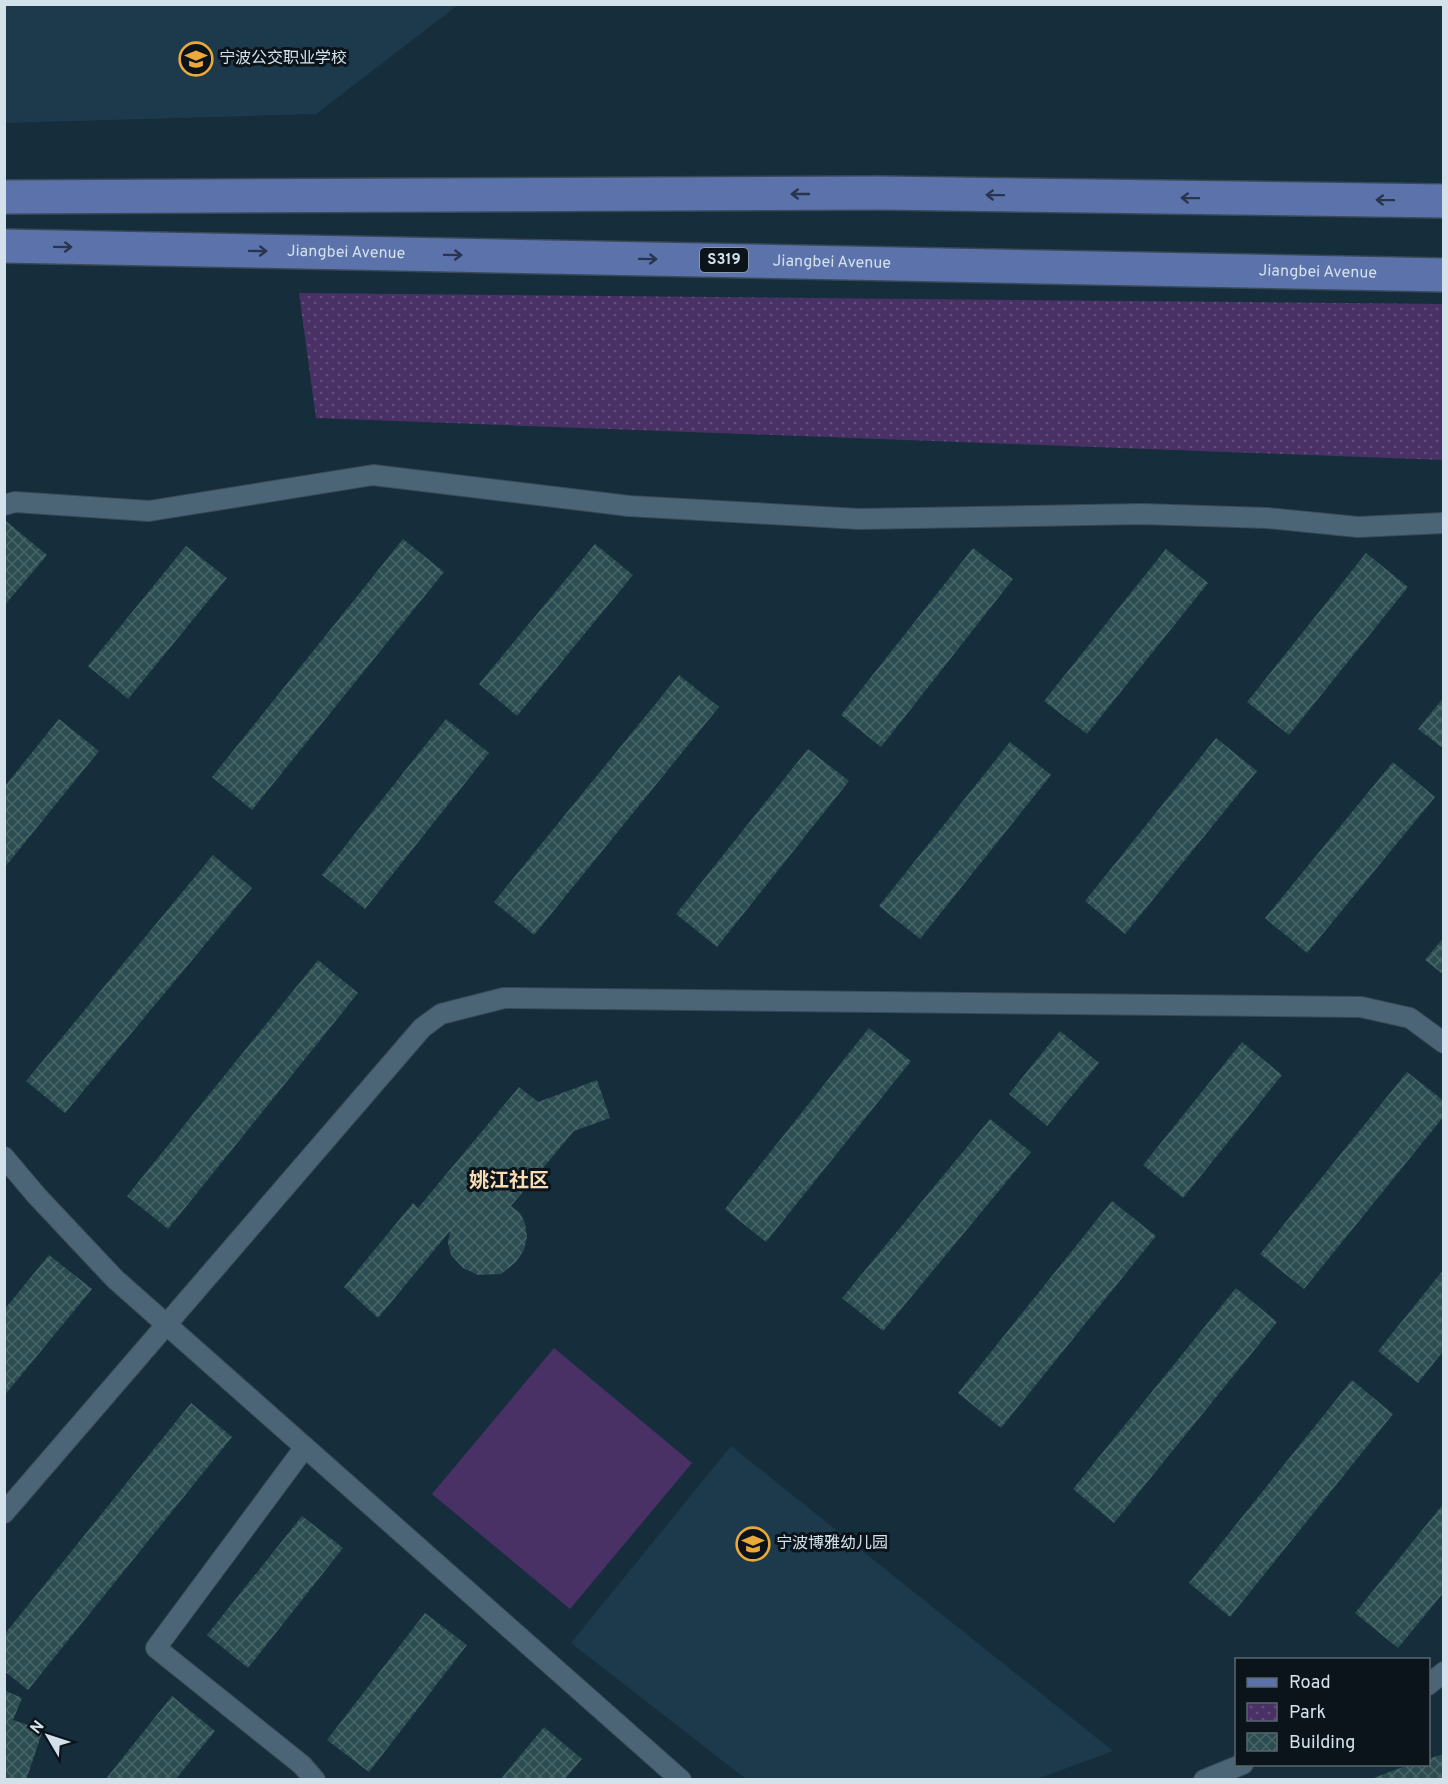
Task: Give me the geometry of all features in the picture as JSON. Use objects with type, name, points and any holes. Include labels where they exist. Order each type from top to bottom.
[{"type":"main road","points":[[4,197],[881,193],[1443,201]]},
{"type":"main road","name":"Jiangbei Avenue","points":[[4,246],[1443,274]]},
{"type":"lane","points":[[4,505],[15,502],[149,511],[373,475],[628,506],[859,519],[1142,514],[1267,518],[1358,526],[1443,523]]},
{"type":"lane","points":[[4,1514],[422,1028],[441,1014],[504,998],[1361,1007],[1410,1018],[1443,1043]]},
{"type":"lane","points":[[4,1156],[36,1195],[115,1279],[681,1779]]},
{"type":"lane","points":[[305,1447],[156,1648],[302,1765],[315,1779]]},
{"type":"lane","points":[[1430,1683],[1443,1672]]},
{"type":"lane","points":[[1204,1779],[1238,1766]]},
{"type":"shaded area","name":"宁波公交职业学校","points":[[4,5],[458,5],[316,114],[5,123]]},
{"type":"shaded area","name":"宁波博雅幼儿园","points":[[731,1446],[1113,1751],[1037,1779],[746,1779],[571,1643]]},
{"type":"green space","points":[[299,293],[1443,304],[1443,460],[316,418]]},
{"type":"green space","points":[[554,1348],[692,1463],[570,1609],[432,1494]]},
{"type":"building","points":[[6,521],[47,555],[4,606],[4,524]]},
{"type":"building","points":[[403,539],[444,572],[252,810],[212,777]]},
{"type":"building","points":[[595,544],[633,575],[517,716],[479,684]]},
{"type":"building","points":[[186,546],[227,578],[128,699],[88,666]]},
{"type":"building","points":[[973,548],[1013,579],[881,747],[841,715]]},
{"type":"building","points":[[1166,549],[1208,583],[1087,734],[1044,701]]},
{"type":"building","points":[[1366,553],[1408,587],[1289,735],[1247,702]]},
{"type":"building","points":[[679,675],[719,707],[534,935],[494,902]]},
{"type":"building","points":[[1444,697],[1444,749],[1418,729]]},
{"type":"building","points":[[59,719],[99,751],[5,867],[5,786]]},
{"type":"building","points":[[446,719],[489,753],[365,909],[322,875]]},
{"type":"building","points":[[1216,738],[1257,771],[1125,934],[1085,901]]},
{"type":"building","points":[[1010,742],[1051,775],[920,939],[879,906]]},
{"type":"building","points":[[808,749],[849,781],[717,947],[676,914]]},
{"type":"building","points":[[1393,762],[1435,797],[1307,953],[1265,918]]},
{"type":"building","points":[[213,855],[252,888],[65,1113],[26,1081]]},
{"type":"building","points":[[1444,937],[1444,975],[1425,960]]},
{"type":"building","points":[[318,960],[358,993],[168,1229],[127,1196]]},
{"type":"building","points":[[869,1028],[911,1061],[766,1242],[725,1209]]},
{"type":"building","points":[[1060,1031],[1099,1063],[1047,1126],[1009,1094]]},
{"type":"building","points":[[1242,1042],[1282,1075],[1183,1198],[1143,1165]]},
{"type":"building","points":[[1407,1072],[1444,1101],[1444,1116],[1304,1289],[1260,1254]]},
{"type":"building","points":[[597,1080],[610,1118],[574,1131],[511,1206],[520,1213],[525,1223],[527,1237],[524,1250],[516,1262],[501,1274],[478,1275],[463,1268],[451,1255],[448,1243],[450,1231],[378,1318],[344,1287],[413,1203],[418,1208],[519,1087],[538,1102]]},
{"type":"building","points":[[990,1119],[1031,1152],[883,1331],[842,1298]]},
{"type":"building","points":[[1112,1201],[1156,1236],[1001,1428],[958,1393]]},
{"type":"building","points":[[49,1255],[92,1289],[4,1396],[4,1310]]},
{"type":"building","points":[[1444,1269],[1444,1350],[1418,1383],[1378,1351]]},
{"type":"building","points":[[1236,1288],[1277,1322],[1114,1523],[1073,1489]]},
{"type":"building","points":[[1352,1380],[1393,1414],[1230,1617],[1189,1583]]},
{"type":"building","points":[[191,1403],[232,1437],[28,1690],[4,1671],[4,1635]]},
{"type":"building","points":[[1444,1503],[1444,1592],[1398,1648],[1355,1613]]},
{"type":"building","points":[[302,1516],[343,1548],[248,1668],[207,1635]]},
{"type":"building","points":[[425,1613],[467,1645],[369,1772],[327,1740]]},
{"type":"building","points":[[4,1690],[22,1698],[13,1720],[43,1730],[26,1780],[4,1780]]},
{"type":"building","points":[[172,1696],[215,1731],[175,1780],[105,1780]]},
{"type":"building","points":[[544,1727],[582,1759],[564,1780],[500,1780]]},
{"type":"building","points":[[1444,1754],[1444,1780],[1368,1780],[1406,1766],[1430,1766],[1430,1758]]},
{"type":"place","name":"宁波公交职业学校","points":[[196,59]]},
{"type":"place","name":"宁波博雅幼儿园","points":[[753,1544]]},
{"type":"district","name":"姚江社区","points":[[509,1182]]}]
